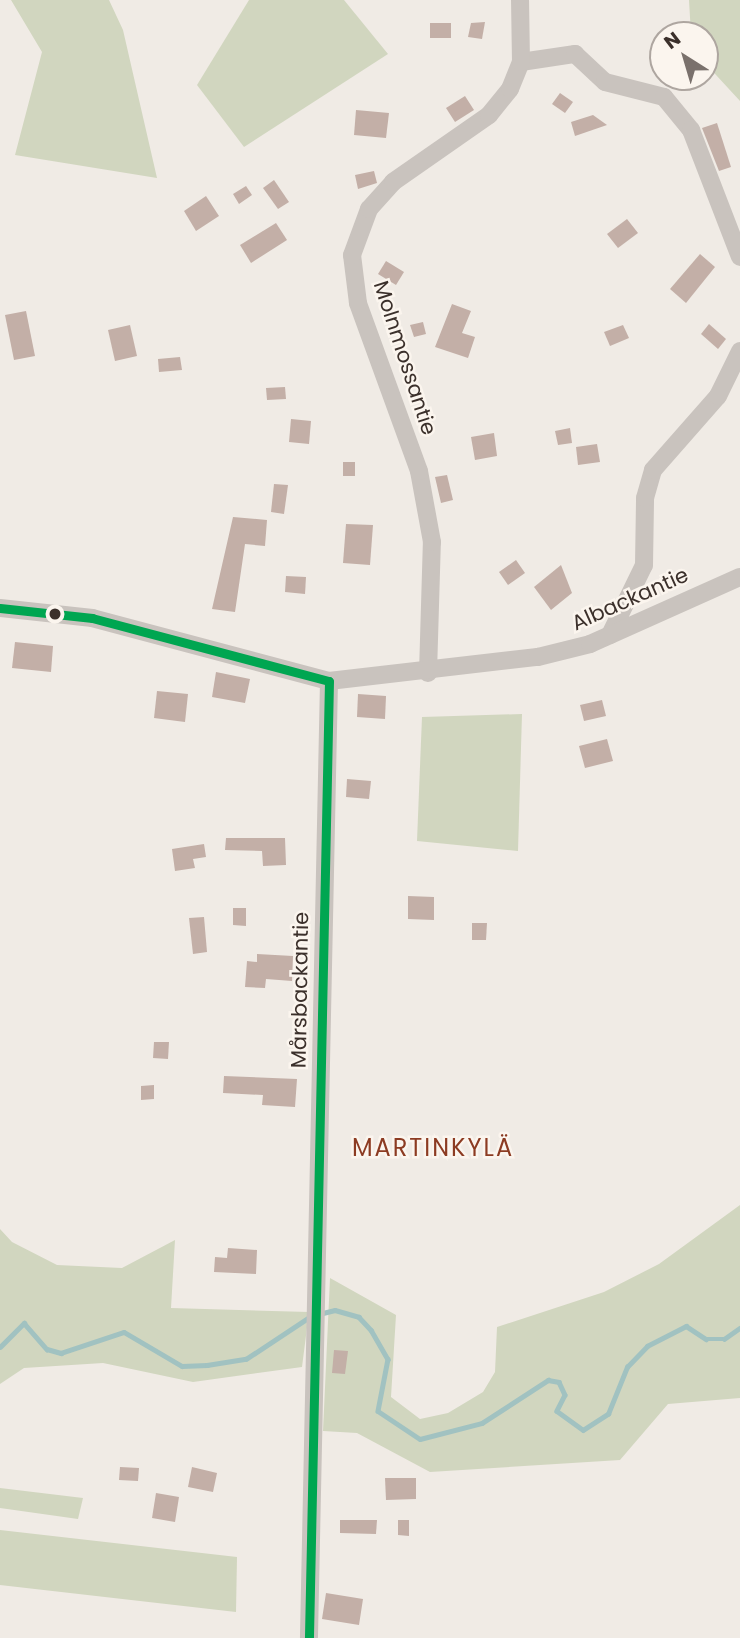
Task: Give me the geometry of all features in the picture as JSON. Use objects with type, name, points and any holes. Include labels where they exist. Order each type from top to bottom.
[{"type":"street","points":[[520,0],[522,62],[575,54],[605,82],[664,97],[691,131],[740,257]]},
{"type":"street","name":"Molnmossantie","points":[[428,673],[432,542],[419,471],[358,303],[352,255],[369,209],[393,182],[489,115],[522,62]]},
{"type":"street","points":[[610,635],[644,565],[645,498],[653,470],[718,396],[740,351]]},
{"type":"street","name":"Albackantie","points":[[329,681],[428,673],[538,657],[610,635],[740,577]]},
{"type":"street","points":[[0,608],[92,618],[329,681]]},
{"type":"street","name":"Mårsbackantie","points":[[309,1638],[329,681]]},
{"type":"green space","points":[[11,0],[109,0],[123,30],[157,178],[15,155],[42,52]]},
{"type":"green space","points":[[249,0],[344,0],[388,54],[244,147],[197,85]]},
{"type":"green space","points":[[689,0],[740,0],[740,101],[719,78],[719,21],[690,21]]},
{"type":"green space","points":[[522,714],[518,851],[417,841],[422,717]]},
{"type":"green space","points":[[740,1205],[740,1398],[668,1404],[620,1460],[430,1472],[357,1433],[323,1431],[330,1278],[396,1315],[391,1397],[420,1419],[448,1413],[483,1392],[495,1372],[497,1327],[604,1292],[659,1264]]},
{"type":"green space","points":[[0,1229],[12,1242],[57,1265],[122,1268],[175,1240],[171,1308],[309,1312],[302,1367],[193,1382],[103,1363],[24,1368],[0,1384]]},
{"type":"green space","points":[[0,1488],[83,1498],[78,1519],[0,1508]]},
{"type":"green space","points":[[0,1530],[237,1557],[236,1612],[0,1585]]},
{"type":"building","points":[[485,22],[482,39],[468,37],[471,23]]},
{"type":"building","points":[[430,23],[451,23],[451,38],[430,38]]},
{"type":"building","points":[[560,93],[573,102],[565,113],[552,104]]},
{"type":"building","points":[[465,96],[474,110],[455,122],[446,108]]},
{"type":"building","points":[[356,110],[389,113],[386,138],[354,135]]},
{"type":"building","points":[[593,115],[607,125],[575,136],[571,122]]},
{"type":"building","points":[[717,123],[731,167],[719,171],[702,128]]},
{"type":"building","points":[[374,171],[377,183],[358,189],[355,175]]},
{"type":"building","points":[[274,180],[289,202],[278,209],[263,188]]},
{"type":"building","points":[[246,186],[252,195],[239,204],[233,194]]},
{"type":"building","points":[[206,196],[219,216],[196,231],[184,211]]},
{"type":"building","points":[[627,219],[638,233],[618,248],[607,234]]},
{"type":"building","points":[[276,223],[287,240],[251,263],[240,245]]},
{"type":"building","points":[[700,254],[715,267],[686,303],[670,289]]},
{"type":"building","points":[[386,261],[404,272],[396,285],[378,274]]},
{"type":"building","points":[[452,304],[471,311],[462,333],[475,337],[468,358],[435,347]]},
{"type":"building","points":[[26,311],[35,356],[14,360],[5,315]]},
{"type":"building","points":[[423,322],[426,334],[414,337],[410,325]]},
{"type":"building","points":[[709,324],[726,339],[718,349],[701,334]]},
{"type":"building","points":[[130,325],[137,356],[115,361],[108,330]]},
{"type":"building","points":[[623,325],[629,338],[610,346],[604,332]]},
{"type":"building","points":[[180,357],[182,370],[159,372],[158,359]]},
{"type":"building","points":[[285,387],[286,399],[267,400],[266,388]]},
{"type":"building","points":[[291,419],[311,421],[309,444],[289,442]]},
{"type":"building","points":[[570,428],[572,443],[558,445],[555,431]]},
{"type":"building","points":[[494,433],[497,456],[475,460],[471,437]]},
{"type":"building","points":[[597,444],[600,462],[578,465],[576,447]]},
{"type":"building","points":[[343,462],[355,462],[355,476],[343,476]]},
{"type":"building","points":[[447,475],[453,500],[441,503],[435,477]]},
{"type":"building","points":[[274,484],[288,485],[284,514],[271,512]]},
{"type":"building","points":[[233,517],[267,520],[265,546],[245,544],[235,612],[212,609]]},
{"type":"building","points":[[346,524],[373,525],[370,565],[343,563]]},
{"type":"building","points":[[516,560],[525,573],[508,585],[499,572]]},
{"type":"building","points":[[561,565],[572,593],[551,610],[534,587]]},
{"type":"building","points":[[286,576],[306,577],[305,594],[285,592]]},
{"type":"building","points":[[15,642],[53,646],[51,672],[12,668]]},
{"type":"building","points":[[216,672],[250,679],[245,703],[212,697]]},
{"type":"building","points":[[157,691],[188,694],[185,722],[154,718]]},
{"type":"building","points":[[358,694],[386,696],[385,719],[357,717]]},
{"type":"building","points":[[602,700],[606,716],[584,721],[580,705]]},
{"type":"building","points":[[607,739],[613,761],[585,768],[579,746]]},
{"type":"building","points":[[347,779],[371,781],[369,799],[346,797]]},
{"type":"building","points":[[226,838],[285,838],[286,865],[263,866],[262,851],[225,850]]},
{"type":"building","points":[[204,844],[206,857],[193,859],[195,868],[175,871],[172,849]]},
{"type":"building","points":[[408,896],[434,897],[434,920],[408,919]]},
{"type":"building","points":[[233,908],[246,908],[246,926],[233,925]]},
{"type":"building","points":[[204,917],[207,952],[193,954],[189,918]]},
{"type":"building","points":[[472,923],[487,923],[486,940],[472,940]]},
{"type":"building","points":[[257,954],[293,956],[292,981],[266,979],[265,988],[245,987],[247,961],[257,962]]},
{"type":"building","points":[[154,1042],[169,1042],[168,1059],[153,1058]]},
{"type":"building","points":[[224,1076],[297,1079],[295,1107],[262,1105],[263,1095],[223,1093]]},
{"type":"building","points":[[154,1085],[154,1099],[141,1100],[141,1086]]},
{"type":"building","points":[[228,1248],[257,1250],[256,1274],[214,1272],[215,1257],[227,1258]]},
{"type":"building","points":[[334,1350],[348,1351],[345,1374],[332,1373]]},
{"type":"building","points":[[120,1467],[139,1468],[138,1481],[119,1480]]},
{"type":"building","points":[[192,1467],[217,1473],[213,1492],[188,1487]]},
{"type":"building","points":[[385,1478],[416,1478],[416,1499],[386,1500]]},
{"type":"building","points":[[156,1493],[179,1497],[175,1522],[152,1518]]},
{"type":"building","points":[[340,1520],[377,1520],[376,1534],[340,1533]]},
{"type":"building","points":[[398,1520],[409,1520],[409,1536],[398,1535]]},
{"type":"building","points":[[326,1593],[363,1599],[359,1625],[322,1619]]},
{"type":"waterway","points":[[319,1314],[335,1310],[359,1317],[371,1330],[388,1359],[378,1411],[420,1439],[482,1423],[548,1380],[559,1382],[565,1395],[557,1411],[583,1430],[608,1414],[627,1367],[647,1346],[686,1326],[706,1339],[724,1339],[740,1328]]},
{"type":"waterway","points":[[0,1347],[24,1323],[47,1349],[61,1353],[124,1332],[182,1366],[207,1365],[246,1359],[311,1316]]},
{"type":"transit line","points":[[0,608],[92,618],[329,681],[309,1638]]},
{"type":"district","name":"MARTINKYLÄ","points":[[433,1148]]}]
